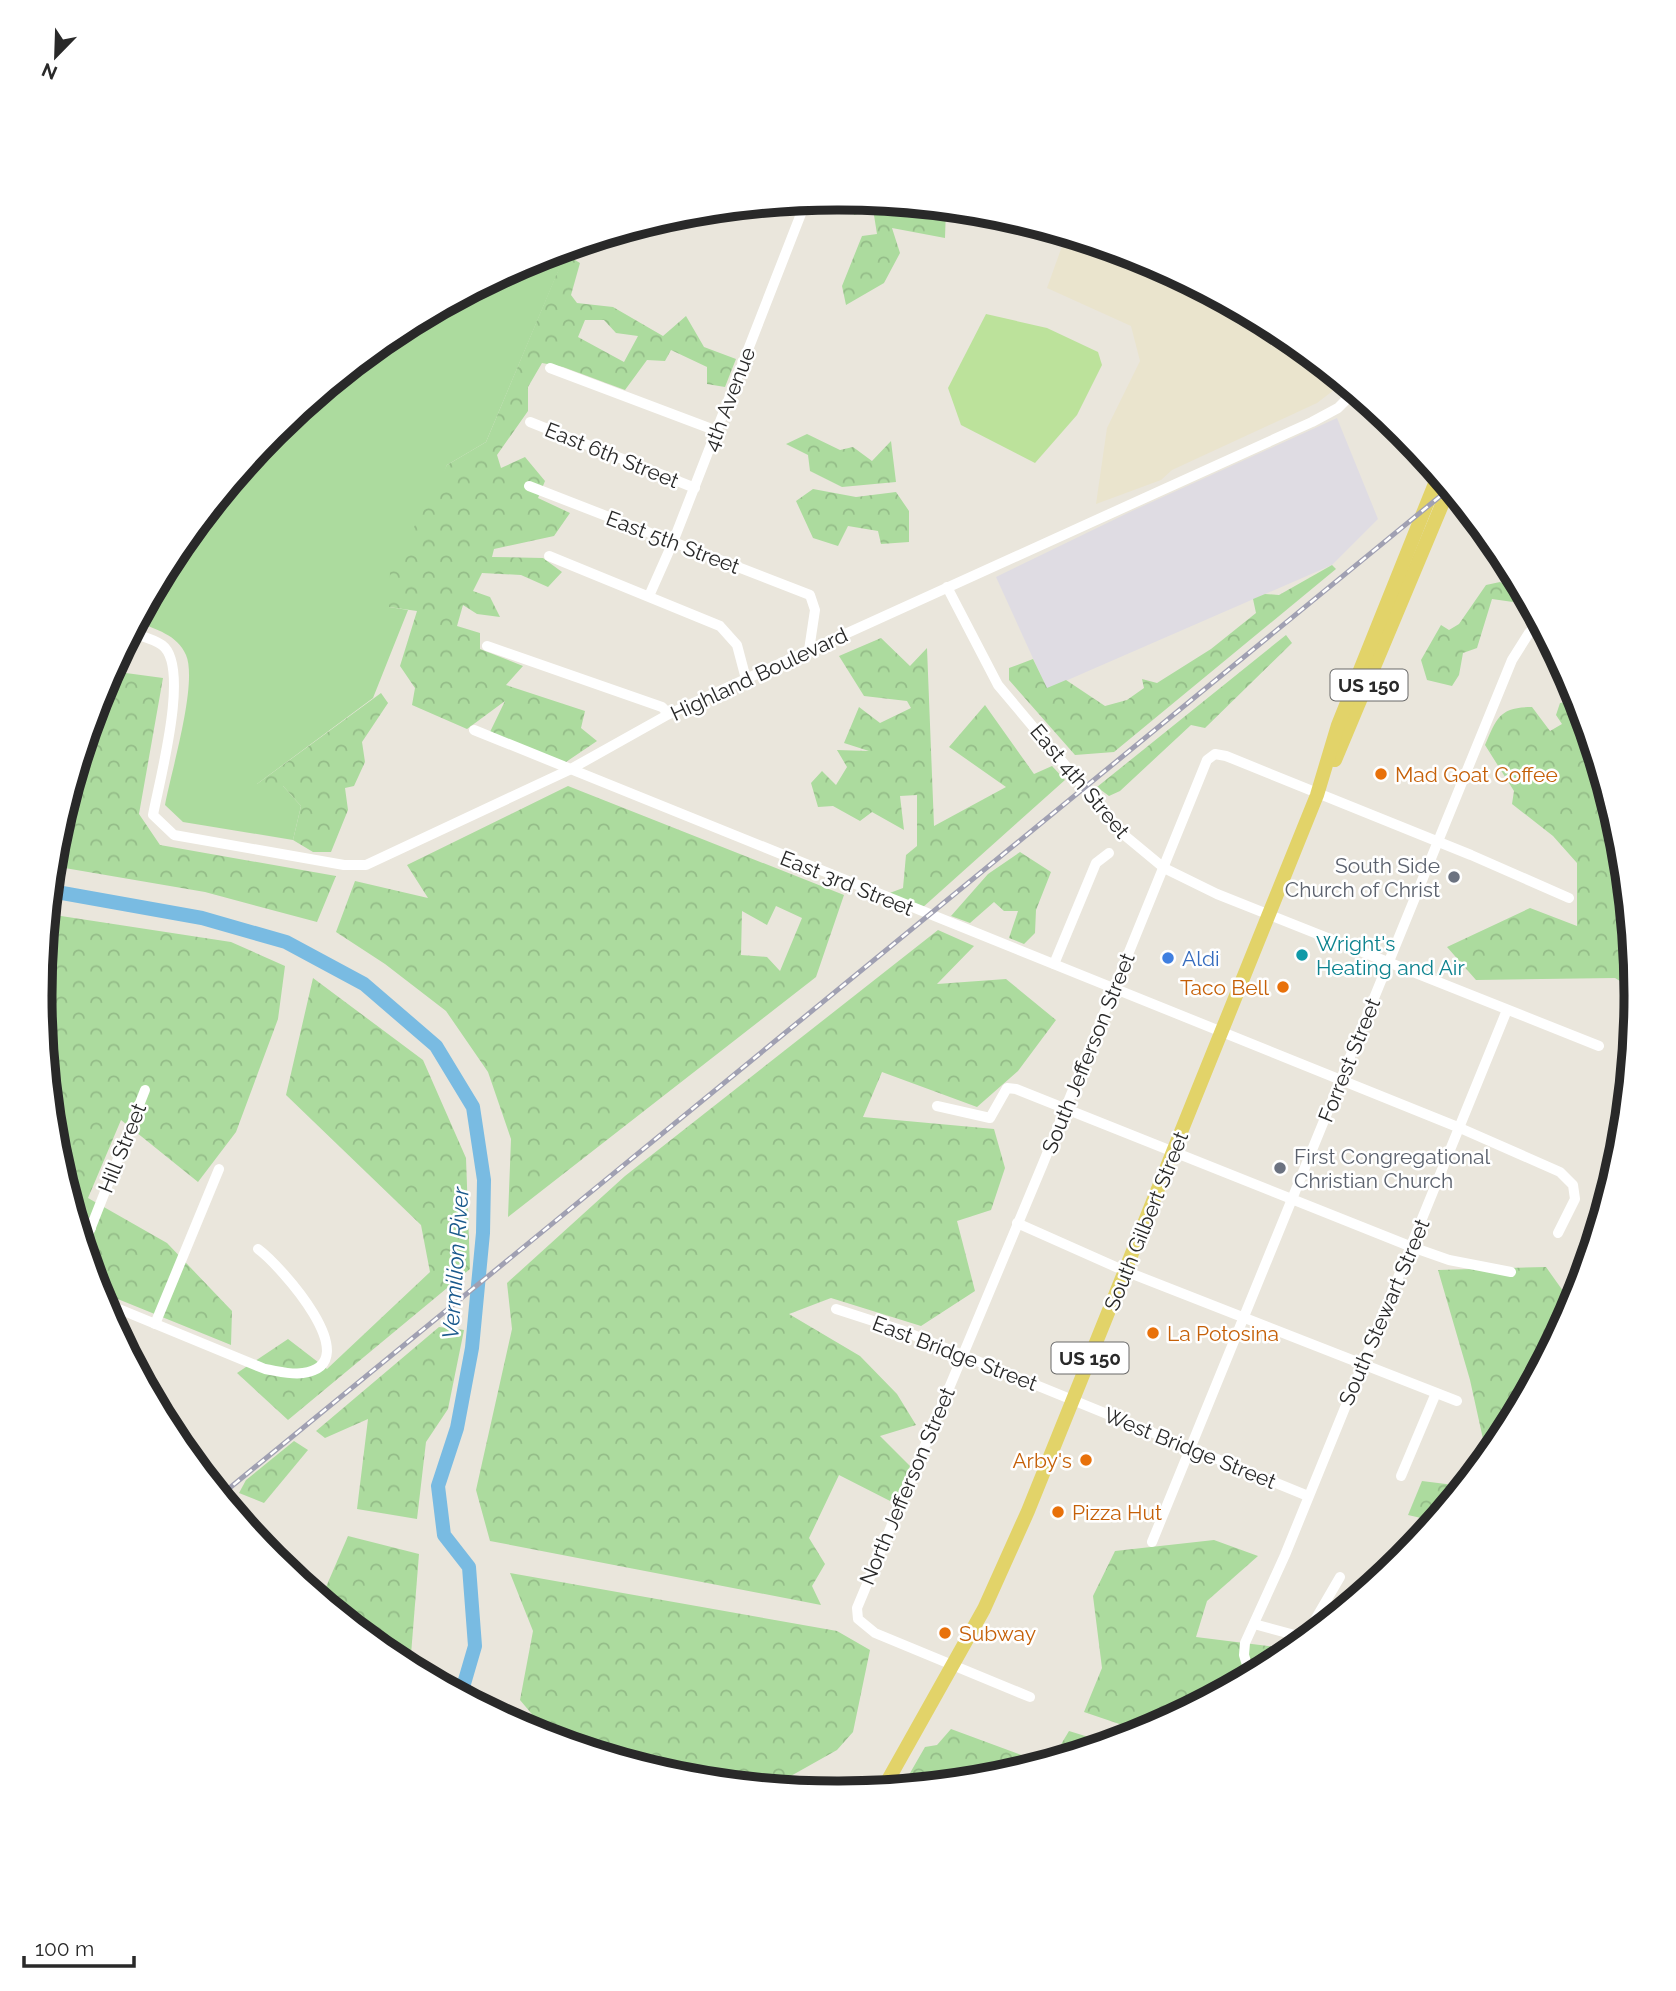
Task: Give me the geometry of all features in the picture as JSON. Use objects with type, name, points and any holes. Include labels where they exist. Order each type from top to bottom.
[{"type":"main road","name":"South Gilbert Street","points":[[889,1779],[953,1668],[1007,1560],[1317,795],[1350,730],[1408,570],[1435,485]]},
{"type":"main road","name":"South Gilbert Street","points":[[1408,570],[1445,497]]},
{"type":"street","name":"4th Avenue","points":[[649,596],[695,488],[799,212]]},
{"type":"street","points":[[550,368],[717,431]]},
{"type":"street","name":"Highland Boulevard","points":[[140,636],[163,645],[176,665],[176,695],[153,815],[174,835],[344,865],[366,864],[569,771],[669,714],[947,587],[985,573],[1312,422],[1338,408],[1348,398]]},
{"type":"street","name":"East 6th Street","points":[[530,422],[695,488]]},
{"type":"street","name":"East 5th Street","points":[[529,486],[810,595],[815,602],[809,650]]},
{"type":"street","points":[[549,556],[708,620],[728,632],[737,645],[746,679]]},
{"type":"street","name":"East 4th Street","points":[[947,587],[998,685],[1123,834],[1164,868],[1188,882],[1600,1046]]},
{"type":"street","name":"Forrest Street","points":[[1152,1542],[1512,660],[1532,630]]},
{"type":"street","points":[[486,646],[662,707],[669,714]]},
{"type":"street","name":"East 3rd Street","points":[[474,730],[569,771],[1460,1128],[1560,1172],[1573,1185],[1575,1199],[1558,1233]]},
{"type":"street","name":"South Jefferson Street","points":[[962,1354],[1066,1108],[1207,760],[1215,754],[1317,795]]},
{"type":"street","points":[[1317,795],[1471,855],[1569,898]]},
{"type":"street","points":[[1054,964],[1096,863],[1109,853]]},
{"type":"street","name":"South Stewart Street","points":[[1247,1666],[1244,1654],[1245,1643],[1412,1247],[1507,1010]]},
{"type":"street","points":[[937,1106],[990,1118],[1007,1088],[1066,1108],[1412,1247],[1448,1260],[1511,1272]]},
{"type":"street","name":"Hill Street","points":[[89,1232],[145,1090]]},
{"type":"street","points":[[155,1324],[219,1169]]},
{"type":"street","points":[[1017,1223],[1125,1271],[1457,1401]]},
{"type":"street","points":[[118,1309],[265,1369],[294,1374],[313,1371],[324,1362],[328,1348],[322,1328],[288,1277],[258,1248]]},
{"type":"street","name":"East Bridge Street","points":[[836,1309],[962,1354],[1073,1400]]},
{"type":"street","name":"North Jefferson Street","points":[[953,1668],[875,1633],[858,1619],[859,1601],[962,1354]]},
{"type":"street","points":[[1401,1476],[1436,1393]]},
{"type":"street","name":"West Bridge Street","points":[[1073,1400],[1308,1496]]},
{"type":"street","points":[[1315,1620],[1340,1577]]},
{"type":"street","points":[[1254,1624],[1294,1635]]},
{"type":"street","points":[[953,1668],[1030,1697]]},
{"type":"shaded area","points":[[1063,244],[1090,252],[1139,270],[1231,315],[1274,342],[1336,388],[1317,403],[1172,470],[1161,480],[1096,504],[1107,428],[1140,361],[1131,326],[1047,288]]},
{"type":"shaded area","points":[[1337,418],[1378,519],[1332,565],[1047,689],[996,577],[1132,511]]},
{"type":"green space","points":[[873,211],[946,218],[945,238],[892,228],[900,253],[884,283],[846,305],[842,286],[862,236],[877,234]]},
{"type":"green space","points":[[571,258],[580,263],[571,295],[577,303],[613,307],[663,336],[686,316],[704,347],[736,359],[725,387],[707,384],[707,367],[671,350],[665,361],[647,360],[625,390],[563,367],[542,363],[528,387],[528,411],[497,455],[501,468],[525,457],[545,481],[538,498],[570,513],[554,536],[494,549],[492,557],[543,558],[562,572],[548,587],[521,575],[482,573],[473,591],[490,597],[500,617],[477,614],[463,605],[457,626],[480,633],[480,649],[523,666],[506,685],[585,711],[581,728],[597,741],[563,764],[490,732],[505,701],[467,729],[412,705],[415,688],[400,666],[417,611],[389,607],[390,572],[447,465],[486,442],[562,261]],"holes":[[[585,320],[604,320],[616,333],[638,336],[624,362],[578,337]]]},
{"type":"green space","points":[[563,261],[486,442],[447,465],[389,607],[408,610],[373,698],[257,784],[283,786],[301,806],[293,840],[183,822],[165,805],[186,706],[189,668],[186,655],[178,642],[146,625],[185,559],[215,517],[247,478],[320,405],[360,372],[445,315],[491,291]]},
{"type":"green space","points":[[986,314],[1047,328],[1098,352],[1102,365],[1077,415],[1035,463],[961,425],[948,388]]},
{"type":"green space","points":[[807,434],[840,450],[853,447],[872,461],[891,441],[896,482],[842,487],[810,471],[808,455],[786,444]]},
{"type":"green space","points":[[813,489],[856,497],[896,492],[909,511],[909,542],[881,544],[878,531],[848,526],[838,546],[813,538],[796,501]]},
{"type":"green space","points":[[1332,565],[1336,569],[1114,752],[1075,755],[1009,680],[1009,668],[1033,659],[1047,688],[1066,680],[1105,706],[1127,700],[1144,688],[1142,679],[1157,683],[1211,649],[1256,613],[1253,599],[1265,594],[1279,595]]},
{"type":"green space","points":[[1500,582],[1508,586],[1514,597],[1513,602],[1492,599],[1477,648],[1463,653],[1459,675],[1452,686],[1427,680],[1421,660],[1441,625],[1449,630],[1459,624],[1486,585]]},
{"type":"green space","points":[[1286,635],[1292,643],[1205,728],[1191,725],[1120,791],[1109,796],[1097,787]]},
{"type":"green space","points":[[881,638],[910,666],[927,648],[934,826],[1006,787],[949,747],[985,705],[1034,774],[1052,766],[1065,780],[922,908],[887,894],[903,888],[906,855],[917,846],[917,795],[900,796],[904,830],[872,812],[860,821],[833,806],[818,807],[811,783],[822,771],[836,785],[847,767],[837,750],[869,751],[844,743],[859,707],[880,723],[911,708],[907,701],[864,696],[839,656]]},
{"type":"green space","points":[[123,673],[163,678],[139,814],[160,845],[336,876],[317,922],[205,892],[63,868],[79,792],[94,743]]},
{"type":"green space","points":[[381,693],[388,703],[362,742],[365,762],[354,786],[345,788],[348,810],[331,852],[313,852],[293,840],[301,806],[283,786],[261,795],[257,784]]},
{"type":"green space","points":[[1567,702],[1597,792],[1617,893],[1624,983],[1615,978],[1476,980],[1447,947],[1530,908],[1577,926],[1577,863],[1553,836],[1512,804],[1514,791],[1485,745],[1501,716],[1521,707],[1532,707],[1550,731],[1562,724],[1556,715],[1560,703]]},
{"type":"green space","points":[[568,786],[844,895],[816,977],[508,1217],[511,1139],[488,1072],[446,1011],[385,964],[336,932],[355,881],[428,898],[407,865]],"holes":[[[776,906],[802,918],[780,971],[767,957],[741,955],[742,911],[767,925]]]},
{"type":"green space","points":[[1020,852],[1051,872],[1036,910],[1035,933],[1024,944],[1009,938],[1018,911],[1004,911],[994,902],[970,923],[951,916],[988,874]]},
{"type":"green space","points":[[57,915],[231,942],[285,966],[278,1019],[236,1132],[198,1182],[121,1120],[88,1198],[167,1243],[232,1311],[231,1345],[112,1297],[90,1235],[95,1227],[85,1219],[79,1199],[59,1098],[52,996]]},
{"type":"green space","points":[[938,930],[974,946],[937,984],[1006,979],[1056,1020],[1018,1071],[977,1107],[882,1072],[863,1117],[994,1129],[1005,1168],[991,1210],[957,1221],[975,1291],[921,1326],[831,1298],[789,1314],[860,1356],[897,1394],[916,1425],[880,1436],[910,1466],[894,1503],[839,1475],[809,1538],[825,1564],[812,1586],[821,1605],[490,1541],[476,1490],[512,1329],[507,1283],[625,1176]]},
{"type":"green space","points":[[313,978],[423,1060],[466,1158],[470,1269],[288,1420],[237,1373],[288,1339],[327,1369],[430,1272],[421,1225],[286,1095]]},
{"type":"green space","points":[[1546,1267],[1565,1294],[1518,1388],[1484,1442],[1470,1380],[1438,1270]]},
{"type":"green space","points":[[439,1327],[464,1330],[448,1409],[426,1442],[417,1519],[357,1509],[368,1419],[325,1438],[316,1431]]},
{"type":"green space","points":[[294,1441],[308,1450],[264,1503],[239,1493],[246,1480]]},
{"type":"green space","points":[[1422,1481],[1452,1485],[1424,1519],[1408,1515]]},
{"type":"green space","points":[[348,1536],[419,1554],[411,1655],[360,1619],[327,1592],[326,1587]]},
{"type":"green space","points":[[1214,1540],[1258,1556],[1207,1601],[1196,1637],[1277,1647],[1231,1676],[1185,1700],[1125,1726],[1084,1712],[1102,1668],[1093,1596],[1115,1551]]},
{"type":"green space","points":[[510,1573],[837,1631],[870,1650],[853,1732],[837,1750],[789,1777],[766,1777],[685,1766],[635,1754],[538,1721],[520,1700],[533,1631]]},
{"type":"green space","points":[[951,1729],[1027,1757],[991,1766],[908,1777],[925,1747],[937,1745]]},
{"type":"green space","points":[[1069,1731],[1092,1738],[1090,1739],[1058,1749]]},
{"type":"waterway","name":"Vermilion River","points":[[59,892],[202,918],[286,942],[364,984],[436,1046],[473,1107],[484,1180],[483,1233],[472,1348],[457,1428],[438,1486],[444,1535],[469,1567],[475,1646],[463,1686]]},
{"type":"railway","points":[[228,1489],[1442,494]]},
{"type":"place","name":"Mad Goat Coffee","points":[[1381,774]]},
{"type":"place","name":"South Side Church of Christ","points":[[1454,877]]},
{"type":"place","name":"Wright's Heating and Air","points":[[1302,955]]},
{"type":"place","name":"Aldi","points":[[1168,958]]},
{"type":"place","name":"Taco Bell","points":[[1283,987]]},
{"type":"place","name":"First Congregational Christian Church","points":[[1280,1168]]},
{"type":"place","name":"La Potosina","points":[[1153,1333]]},
{"type":"place","name":"Arby's","points":[[1086,1460]]},
{"type":"place","name":"Pizza Hut","points":[[1058,1512]]},
{"type":"place","name":"Subway","points":[[945,1633]]}]
